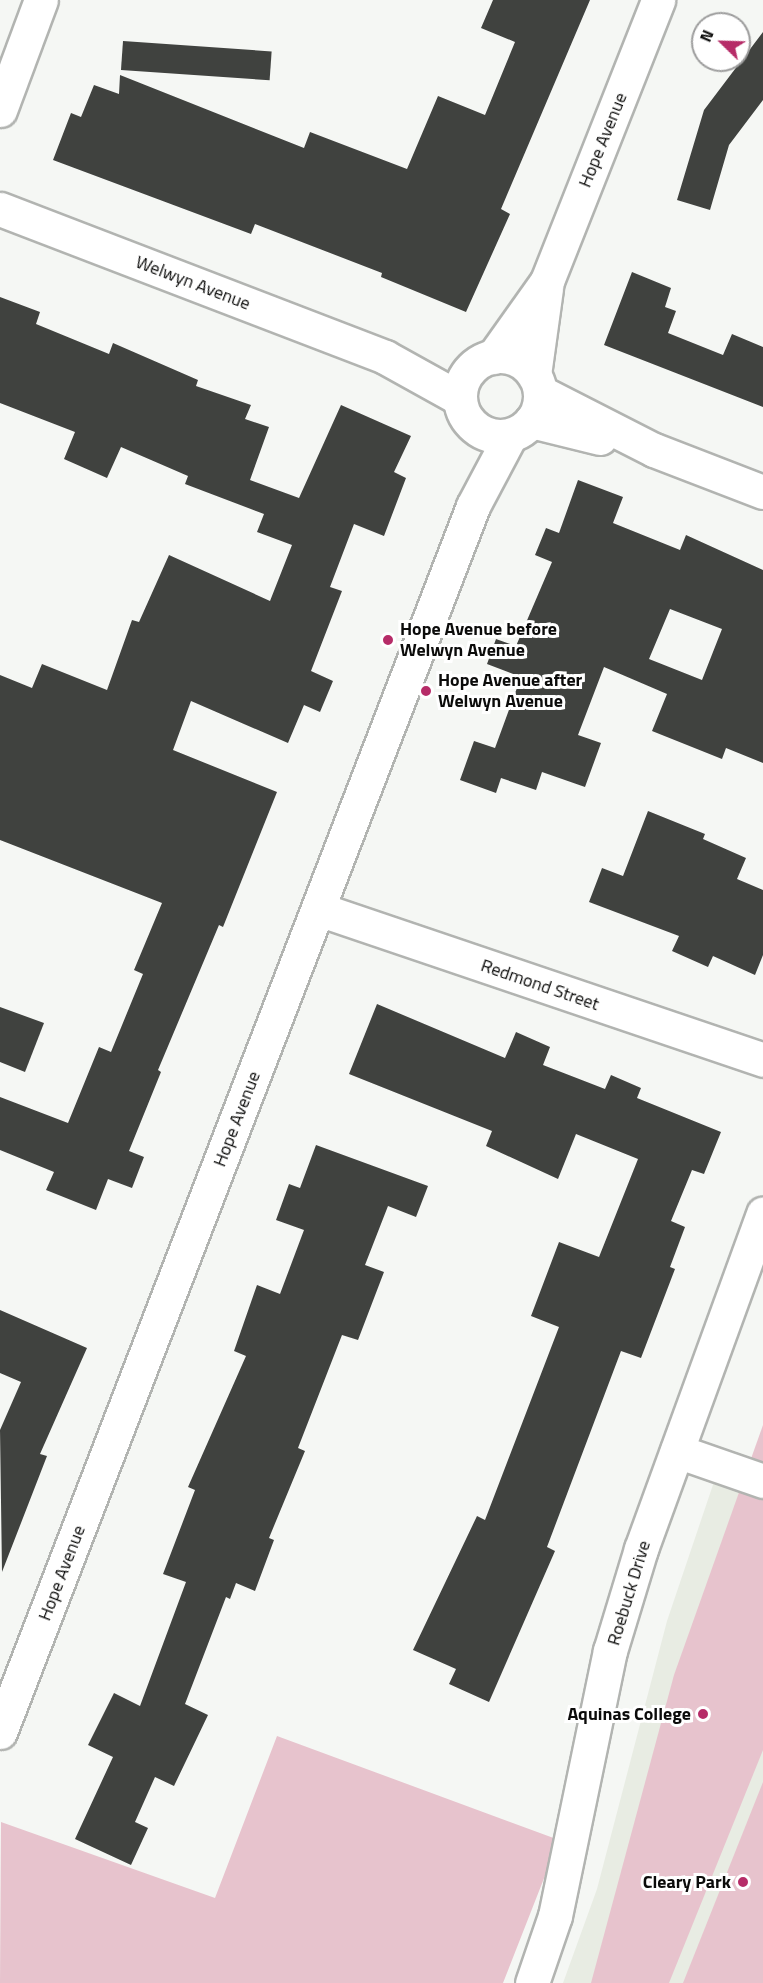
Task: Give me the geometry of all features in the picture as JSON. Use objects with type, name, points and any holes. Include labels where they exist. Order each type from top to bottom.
[{"type":"street","points":[[0,110],[41,0]]},
{"type":"street","name":"Hope Avenue","points":[[0,1732],[473,506],[529,406],[547,281],[658,0]]},
{"type":"street","name":"Welwyn Avenue","points":[[0,209],[385,357],[459,398]]},
{"type":"street","name":"Hope Avenue","points":[[486,360],[547,281]]},
{"type":"street","name":"Welwyn Avenue","points":[[385,357],[516,360],[529,406]]},
{"type":"street","points":[[475,428],[466,420],[459,398],[464,378],[486,360]]},
{"type":"street","name":"Welwyn Avenue","points":[[475,428],[486,435],[529,406]]},
{"type":"street","name":"Welwyn Avenue","points":[[529,406],[654,450],[763,492]]},
{"type":"street","name":"Hope Avenue","points":[[473,506],[475,428]]},
{"type":"street","name":"Redmond Street","points":[[318,909],[763,1060]]},
{"type":"street","name":"Roebuck Drive","points":[[532,1983],[555,1916],[610,1652],[677,1451],[763,1214]]},
{"type":"street","points":[[677,1451],[763,1481]]},
{"type":"shaded area","name":"Aquinas College","points":[[763,1425],[763,1750],[669,1983],[591,1983],[674,1675]]},
{"type":"shaded area","name":"Aquinas College","points":[[720,1464],[763,1482],[763,1983],[563,1983],[597,1889],[667,1621]]},
{"type":"shaded area","points":[[277,1736],[559,1840],[503,1983],[0,1983],[1,1822],[215,1898]]},
{"type":"shaded area","name":"Cleary Park","points":[[763,1782],[763,1983],[683,1983]]},
{"type":"building","points":[[493,0],[590,0],[501,209],[510,214],[466,312],[381,277],[382,273],[255,224],[251,234],[53,160],[71,113],[81,117],[94,85],[119,94],[120,75],[304,148],[310,132],[407,169],[438,96],[485,115],[515,42],[481,28]]},
{"type":"building","points":[[763,32],[763,100],[729,145],[710,210],[677,200],[704,110],[733,72],[751,72],[751,48]]},
{"type":"building","points":[[123,41],[272,51],[270,80],[121,70]]},
{"type":"building","points":[[632,272],[671,288],[665,307],[676,311],[668,333],[723,355],[732,334],[763,347],[763,407],[604,345]]},
{"type":"building","points":[[0,297],[40,312],[36,324],[109,354],[113,343],[198,380],[196,386],[251,405],[245,419],[269,427],[250,480],[299,498],[341,405],[411,436],[394,472],[406,478],[384,536],[354,524],[330,587],[342,591],[311,671],[333,681],[320,712],[304,705],[288,743],[191,701],[173,750],[277,792],[223,927],[219,925],[158,1070],[161,1072],[129,1151],[144,1157],[132,1188],[108,1179],[96,1210],[46,1190],[54,1172],[0,1150],[0,1097],[68,1123],[99,1047],[111,1052],[143,974],[134,970],[162,903],[0,840],[0,675],[32,688],[42,664],[107,690],[132,620],[139,622],[169,555],[270,601],[292,545],[257,532],[264,514],[185,484],[188,476],[121,447],[107,478],[64,459],[75,432],[0,403]]},
{"type":"building","points":[[578,480],[623,497],[613,523],[680,550],[686,535],[763,570],[763,763],[726,748],[722,759],[652,731],[667,694],[604,667],[578,735],[601,743],[585,787],[542,772],[536,790],[501,778],[496,793],[460,780],[474,741],[495,748],[521,677],[487,664],[496,639],[516,646],[552,562],[535,555],[546,528],[559,533]],"holes":[[[670,609],[722,629],[702,680],[649,659]]]},
{"type":"building","points":[[648,811],[705,834],[703,839],[746,858],[737,879],[763,890],[763,955],[755,975],[713,956],[708,967],[672,951],[679,936],[589,902],[602,868],[623,876]]},
{"type":"building","points":[[377,1004],[505,1058],[516,1032],[550,1047],[543,1065],[605,1089],[611,1075],[641,1088],[637,1098],[721,1132],[704,1174],[692,1170],[671,1221],[685,1227],[670,1267],[675,1269],[641,1358],[621,1351],[547,1547],[555,1551],[489,1702],[449,1684],[456,1669],[413,1650],[477,1516],[485,1520],[559,1327],[531,1316],[559,1242],[599,1257],[638,1159],[576,1134],[558,1179],[486,1146],[492,1131],[349,1074]]},
{"type":"building","points":[[0,1007],[44,1023],[25,1072],[0,1062]]},
{"type":"building","points":[[316,1145],[428,1186],[416,1217],[388,1206],[365,1265],[384,1272],[358,1340],[342,1335],[298,1448],[305,1451],[269,1538],[274,1540],[255,1591],[236,1583],[230,1599],[226,1597],[185,1704],[208,1715],[174,1786],[155,1777],[135,1822],[148,1828],[131,1865],[75,1839],[113,1757],[88,1745],[114,1693],[140,1706],[186,1582],[163,1574],[195,1490],[188,1487],[246,1356],[234,1351],[257,1285],[280,1294],[304,1230],[276,1220],[289,1184],[300,1188]]},
{"type":"building","points":[[0,1310],[87,1348],[40,1454],[47,1456],[2,1572],[0,1430],[21,1382],[0,1373]]},
{"type":"place","name":"Hope Avenue before Welwyn Avenue","points":[[388,640]]},
{"type":"place","name":"Hope Avenue after Welwyn Avenue","points":[[426,691]]},
{"type":"place","name":"Aquinas College","points":[[703,1714]]},
{"type":"place","name":"Cleary Park","points":[[743,1882]]}]
